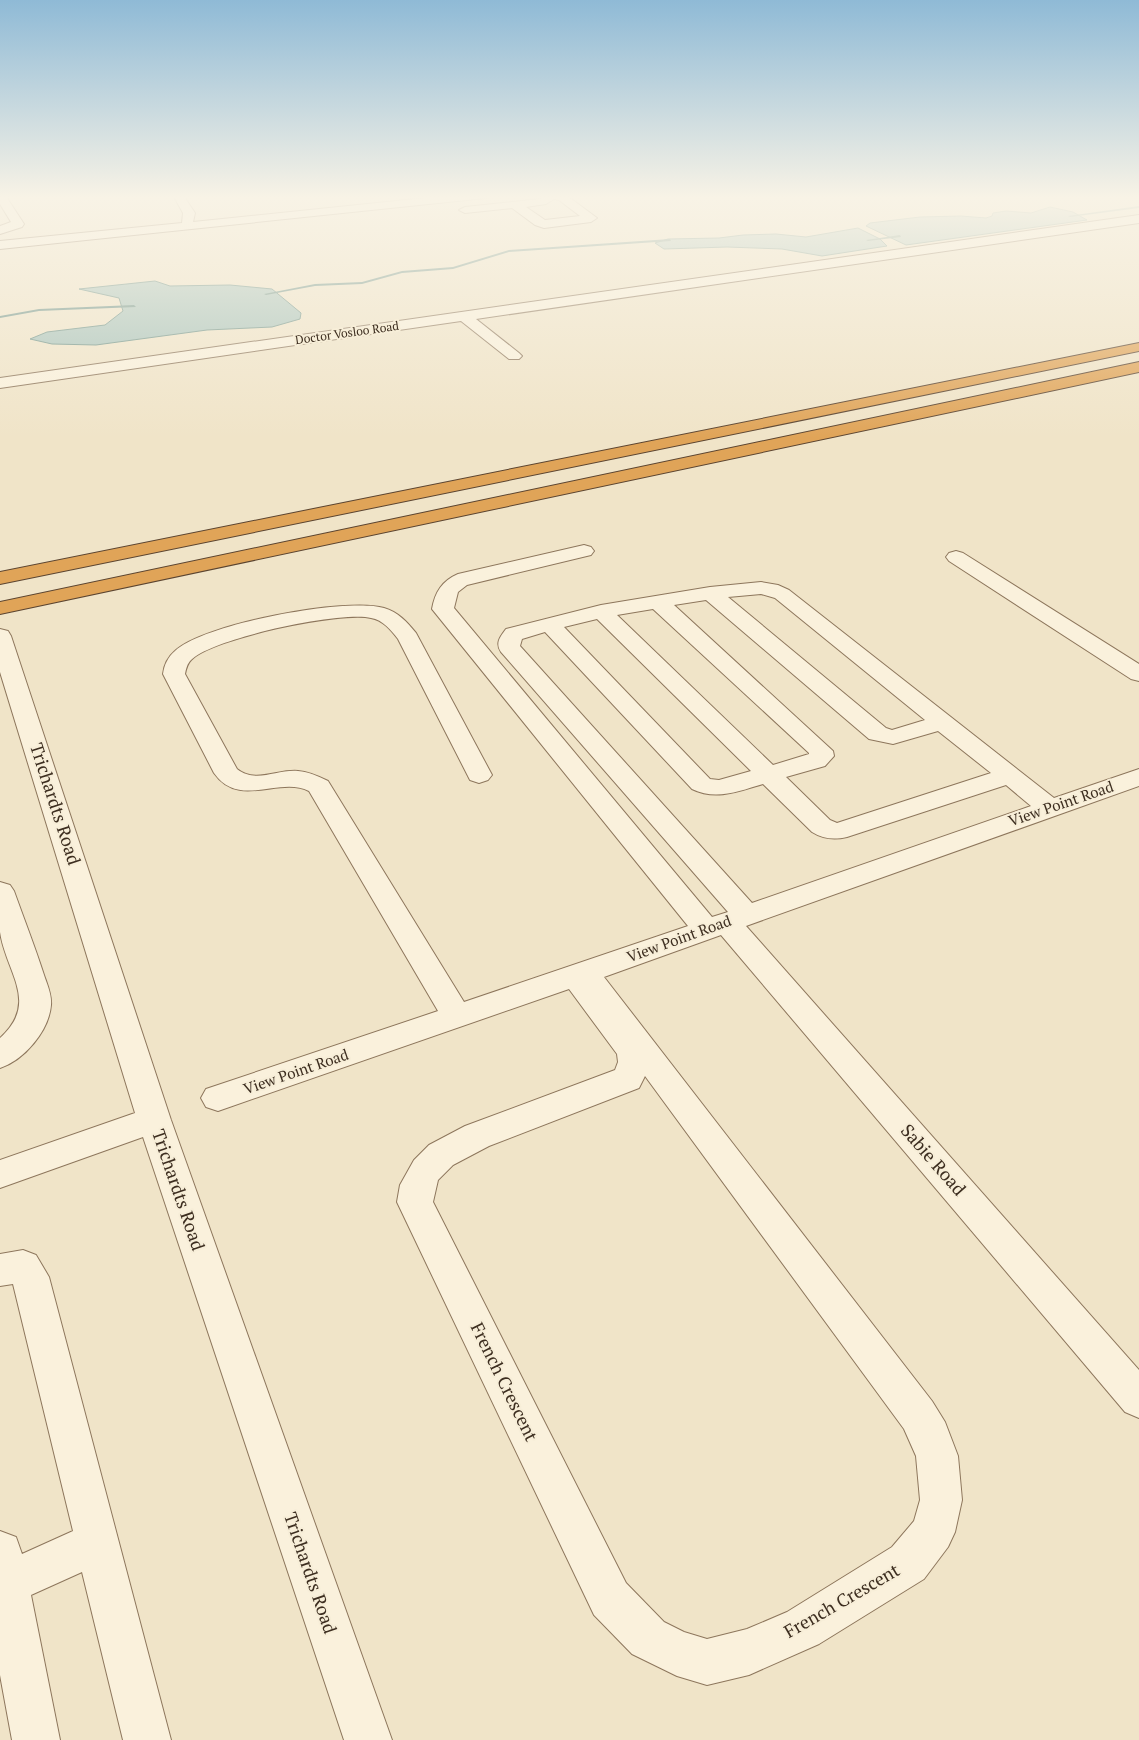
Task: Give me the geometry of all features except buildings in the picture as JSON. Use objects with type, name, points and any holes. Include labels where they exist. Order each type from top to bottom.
[{"type":"highway","points":[[0,578],[1139,347]]},
{"type":"highway","points":[[0,608],[1139,367]]},
{"type":"street","name":"Doctor Vosloo Road","points":[[0,383],[741,276]]},
{"type":"street","points":[[464,316],[514,356]]},
{"type":"street","points":[[584,551],[465,578],[452,584],[444,600],[443,609],[726,922]]},
{"type":"street","points":[[956,557],[1139,674]]},
{"type":"street","points":[[726,922],[509,647],[509,640],[514,634],[601,611],[657,601],[710,593],[761,588],[771,589],[782,594],[1050,808]]},
{"type":"street","points":[[710,593],[878,734],[893,737],[942,722]]},
{"type":"street","points":[[550,625],[701,784],[709,788],[720,788],[768,775],[816,761],[822,756],[821,750],[657,601]]},
{"type":"street","points":[[456,1016],[319,786],[308,780],[287,778],[251,784],[238,782],[228,773],[174,674],[175,665],[184,654],[202,644],[226,635],[336,612],[355,610],[390,616],[408,638],[479,775]]},
{"type":"street","points":[[601,611],[768,775],[821,826],[828,830],[838,831],[1008,776]]},
{"type":"street","name":"Trichardts Road","points":[[6,651],[154,1120],[368,1740]]},
{"type":"street","name":"View Point Road","points":[[218,1098],[580,974],[1139,777]]},
{"type":"street","points":[[0,891],[37,1002],[31,1021],[20,1039],[0,1056]]},
{"type":"street","name":"Sabie Road","points":[[726,922],[1139,1399]]},
{"type":"street","name":"French Crescent","points":[[580,974],[617,1014],[918,1415],[930,1436],[937,1456],[941,1500],[933,1532],[908,1563],[803,1628],[749,1652],[707,1662],[677,1653],[648,1638],[610,1599],[415,1202],[418,1185],[426,1170],[442,1155],[477,1136],[627,1079],[633,1070],[636,1060],[632,1050],[580,974]]},
{"type":"street","points":[[0,1174],[154,1120]]},
{"type":"street","points":[[0,1270],[23,1266],[30,1277],[147,1740]]},
{"type":"street","points":[[36,1740],[2,1574],[97,1543]]},
{"type":"water","points":[[155,281],[170,286],[230,285],[272,289],[301,313],[300,319],[272,327],[207,330],[96,345],[52,344],[30,339],[47,332],[105,325],[123,311],[119,298],[79,289]]},
{"type":"waterway","points":[[266,294],[315,285],[362,283],[387,276]]},
{"type":"waterway","points":[[0,317],[39,310],[134,306]]}]
